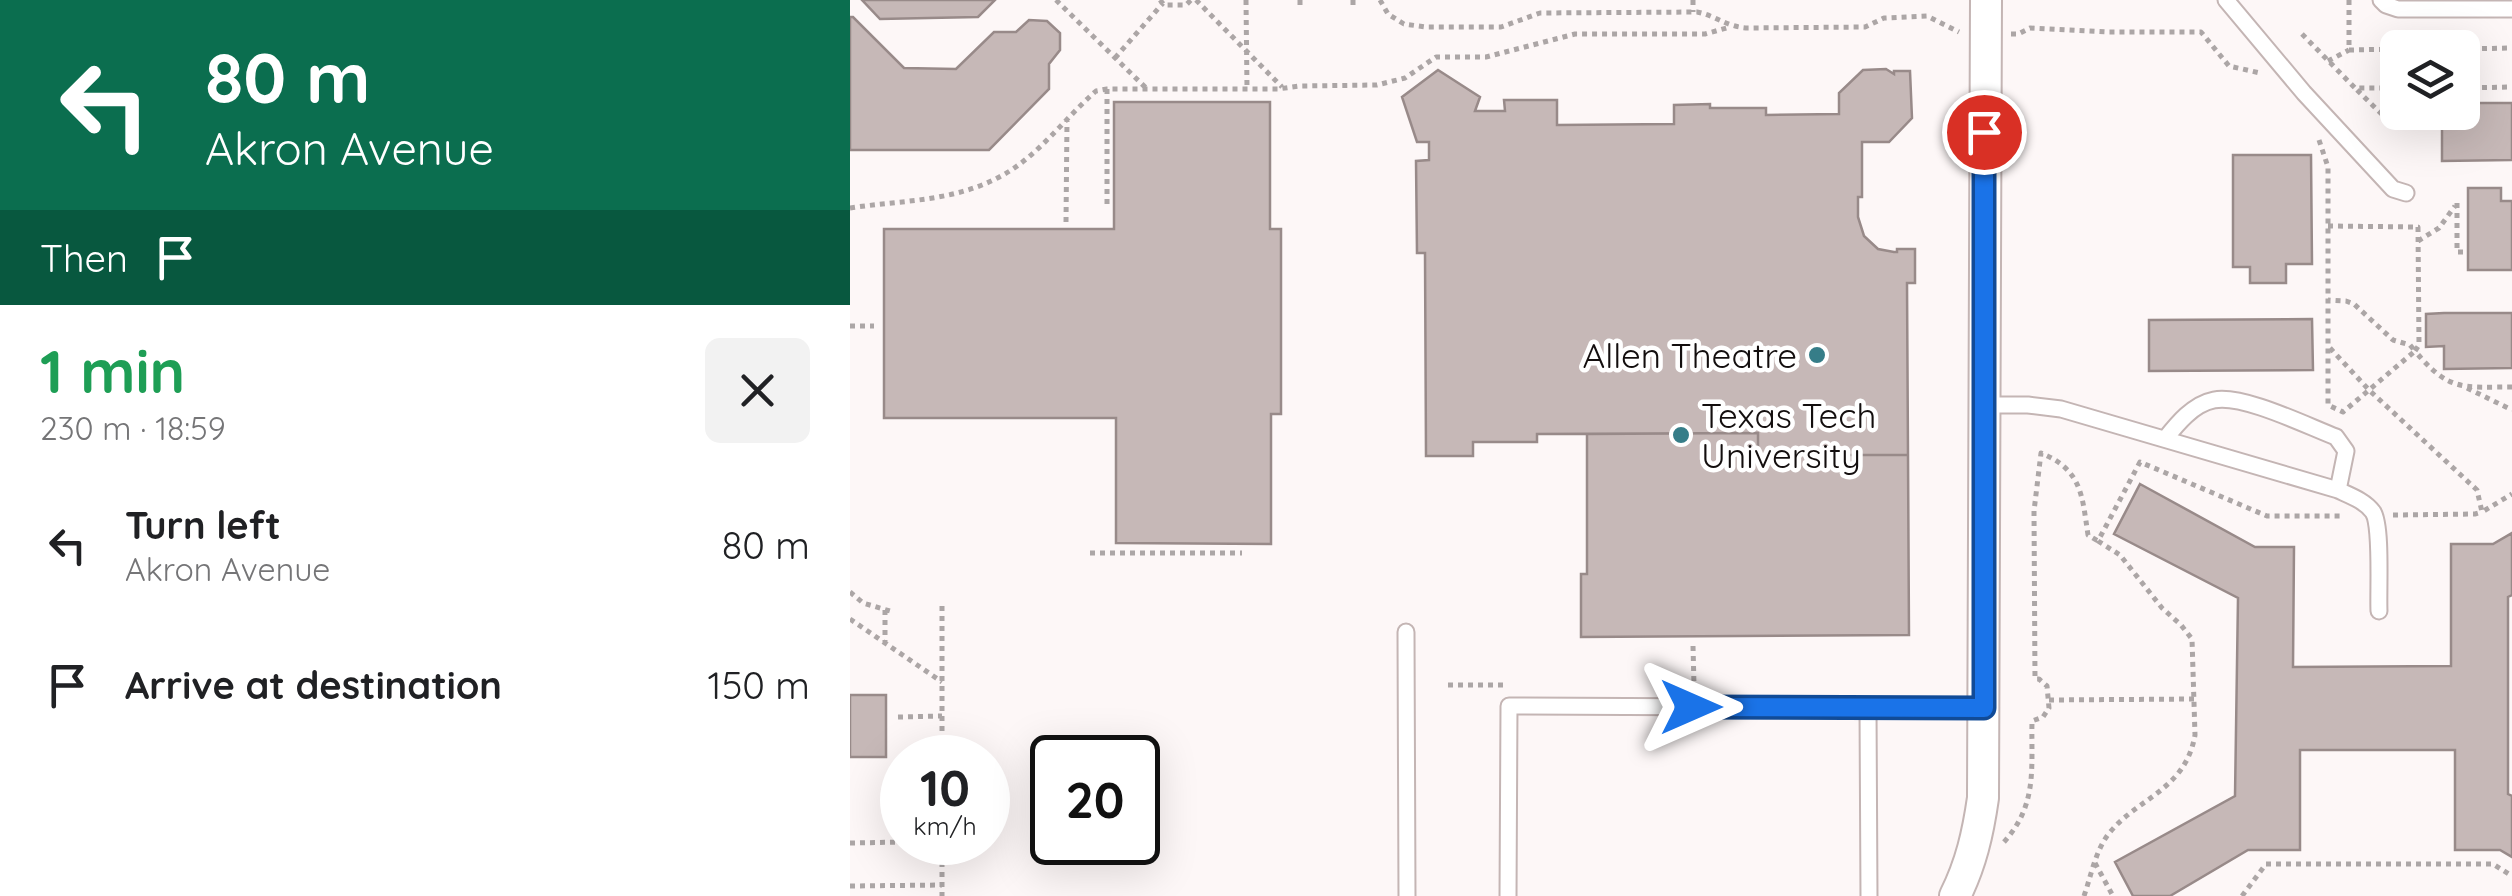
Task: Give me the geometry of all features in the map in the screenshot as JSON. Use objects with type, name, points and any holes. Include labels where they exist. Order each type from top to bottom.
[{"type":"street","points":[[1954,896],[1968,869],[1983,798],[1986,0]]},
{"type":"lane","points":[[2226,0],[2393,189],[2406,193]]},
{"type":"lane","points":[[2381,0],[2398,9],[2512,9]]},
{"type":"lane","points":[[2165,439],[2182,417],[2212,400],[2238,400],[2336,437],[2346,451],[2338,490]]},
{"type":"lane","points":[[1985,404],[2060,409],[2338,490],[2362,501],[2375,515],[2378,531],[2378,611]]},
{"type":"lane","points":[[1406,632],[1407,896]]},
{"type":"lane","points":[[1508,896],[1508,706],[1984,708]]},
{"type":"lane","points":[[1868,708],[1869,896]]},
{"type":"path","points":[[1056,0],[1147,89]]},
{"type":"path","points":[[1115,58],[1162,2],[1186,5],[1194,0],[1284,88]]},
{"type":"path","points":[[1246,0],[1247,89]]},
{"type":"path","points":[[1380,0],[1388,14],[1404,24],[1426,27],[1502,27],[1540,13],[1693,12],[1709,15],[1730,27]]},
{"type":"path","points":[[1693,0],[1693,12]]},
{"type":"path","points":[[2348,0],[2349,50]]},
{"type":"path","points":[[850,208],[957,195],[1004,175],[1096,91],[1107,89],[1376,84],[1405,78],[1436,57],[1486,57],[1575,34],[1704,34],[1730,27],[1865,27],[1884,18],[1927,16],[1961,33]]},
{"type":"path","points":[[2011,34],[2030,28],[2202,32],[2229,66],[2265,74]]},
{"type":"path","points":[[2302,34],[2380,113]]},
{"type":"path","points":[[2480,49],[2512,48]]},
{"type":"path","points":[[2328,60],[2349,50],[2380,50]]},
{"type":"path","points":[[2354,88],[2380,88]]},
{"type":"path","points":[[2480,88],[2512,88]]},
{"type":"path","points":[[1107,89],[1107,204]]},
{"type":"path","points":[[1066,222],[1067,118]]},
{"type":"path","points":[[2318,137],[2328,166],[2328,226],[2328,404],[2343,412],[2419,345],[2418,227],[2328,226]]},
{"type":"path","points":[[2418,241],[2439,228],[2457,203],[2457,252],[2466,252]]},
{"type":"path","points":[[2328,300],[2354,304],[2392,340],[2410,345],[2442,378],[2512,410]]},
{"type":"path","points":[[850,326],[874,326]]},
{"type":"path","points":[[2328,346],[2476,490],[2482,512],[2512,494]]},
{"type":"path","points":[[2464,387],[2512,387]]},
{"type":"path","points":[[2002,844],[2024,814],[2031,784],[2032,721],[2043,718],[2049,708],[2047,686],[2035,678],[2034,510],[2040,453],[2070,472],[2079,485],[2088,534],[2120,556],[2192,639],[2192,750],[2182,769],[2108,834],[2084,896]]},
{"type":"path","points":[[2098,541],[2140,462],[2267,516]]},
{"type":"path","points":[[1090,553],[1242,553]]},
{"type":"path","points":[[850,592],[863,603],[888,611],[886,644]]},
{"type":"path","points":[[942,606],[942,735]]},
{"type":"path","points":[[850,619],[942,682]]},
{"type":"path","points":[[1693,646],[1694,686]]},
{"type":"path","points":[[1448,686],[1515,686]]},
{"type":"path","points":[[2049,700],[2195,699]]},
{"type":"path","points":[[898,717],[942,716]]},
{"type":"path","points":[[850,843],[880,842]]},
{"type":"path","points":[[2095,863],[2113,896]]},
{"type":"path","points":[[2242,896],[2266,864],[2494,864],[2512,876]]},
{"type":"path","points":[[942,865],[942,896]]},
{"type":"path","points":[[850,886],[942,885]]},
{"type":"building","points":[[862,0],[995,0],[978,17],[880,19]]},
{"type":"building","points":[[850,17],[904,68],[956,69],[994,32],[1016,32],[1029,20],[1047,21],[1060,33],[1060,50],[1049,64],[1049,89],[989,150],[850,150]]},
{"type":"building","points":[[1886,69],[1894,74],[1910,71],[1912,118],[1889,142],[1862,142],[1858,217],[1864,236],[1878,249],[1915,249],[1915,283],[1907,283],[1908,455],[1758,455],[1758,433],[1537,434],[1537,442],[1473,442],[1473,456],[1426,456],[1425,253],[1417,253],[1416,161],[1429,160],[1429,142],[1417,142],[1402,97],[1438,70],[1480,97],[1475,111],[1505,111],[1504,100],[1557,100],[1557,125],[1674,124],[1674,105],[1766,108],[1766,115],[1839,114],[1839,93],[1863,70]]},
{"type":"building","points":[[1114,102],[1270,102],[1270,229],[1281,229],[1281,414],[1271,414],[1271,544],[1116,543],[1116,418],[884,418],[884,229],[1114,229]]},
{"type":"building","points":[[2480,103],[2512,103],[2512,160],[2442,161],[2442,130],[2480,130]]},
{"type":"building","points":[[2233,155],[2311,155],[2312,264],[2286,264],[2286,283],[2250,283],[2250,267],[2233,267]]},
{"type":"building","points":[[2468,188],[2501,188],[2501,201],[2512,201],[2512,270],[2468,270]]},
{"type":"building","points":[[2512,313],[2512,368],[2444,369],[2444,346],[2426,347],[2426,314]]},
{"type":"building","points":[[2312,319],[2313,370],[2149,371],[2149,320]]},
{"type":"building","points":[[1758,433],[1758,455],[1908,455],[1909,635],[1581,637],[1581,574],[1587,574],[1587,434]]},
{"type":"building","points":[[2140,484],[2255,547],[2294,547],[2293,667],[2451,666],[2451,544],[2493,544],[2512,533],[2512,595],[2508,597],[2508,794],[2512,796],[2512,857],[2500,850],[2455,850],[2455,750],[2300,750],[2300,850],[2248,850],[2170,896],[2133,896],[2115,862],[2235,796],[2238,598],[2114,534]]},
{"type":"building","points":[[850,695],[886,695],[886,735],[880,735],[880,757],[850,757]]},
{"type":"place","name":"Allen Theatre","points":[[1817,355]]},
{"type":"place","name":"Texas Tech University","points":[[1681,435]]},
{"type":"route","points":[[1691,707],[1984,708],[1984,132]]}]
